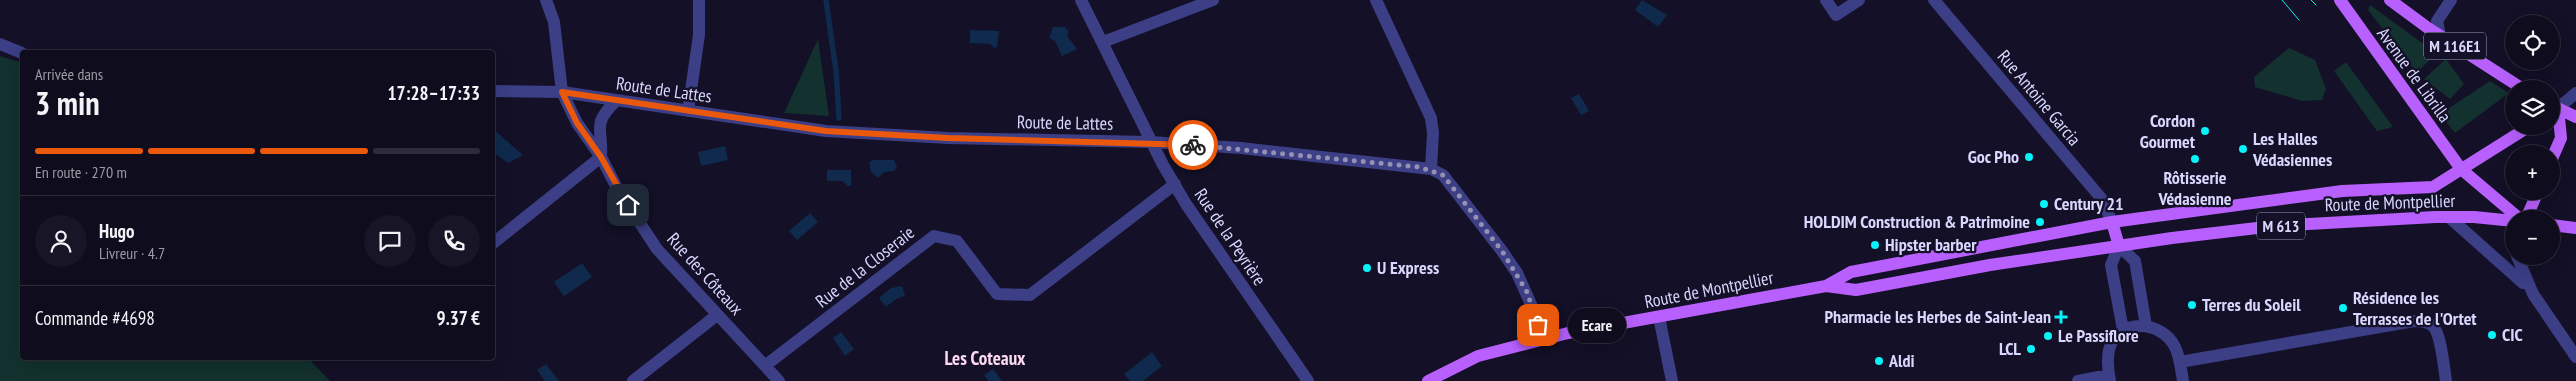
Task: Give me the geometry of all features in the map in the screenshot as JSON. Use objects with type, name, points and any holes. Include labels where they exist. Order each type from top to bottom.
[{"type":"main road","name":"Avenue de Librilla","points":[[2340,0],[2461,170],[2509,210]]},
{"type":"main road","name":"Avenue de Librilla","points":[[2390,0],[2440,36],[2508,80]]},
{"type":"main road","points":[[2560,111],[2576,117]]},
{"type":"main road","points":[[2559,145],[2562,138],[2560,132]]},
{"type":"main road","name":"M 613","points":[[2461,170],[2516,135]]},
{"type":"main road","name":"Route de Montpellier","points":[[1826,286],[1851,272],[2112,222],[2342,191],[2434,187],[2461,170]]},
{"type":"main road","name":"Route de Montpellier","points":[[1428,381],[1478,356],[1542,340],[1826,286],[1856,290],[1990,265],[2202,233],[2274,226],[2428,217],[2474,217],[2505,220]]},
{"type":"main road","points":[[2112,222],[2119,246]]},
{"type":"main road","points":[[2560,226],[2576,228]]},
{"type":"street","name":"Rue des Côteaux","points":[[546,0],[554,22],[562,92],[577,123],[601,157],[618,190],[657,250],[779,381]]},
{"type":"street","points":[[688,111],[699,35],[699,0]]},
{"type":"street","name":"Rue de la Peyrière","points":[[1081,0],[1151,142],[1174,184],[1308,381]]},
{"type":"street","points":[[1103,42],[1213,0]]},
{"type":"street","points":[[1376,0],[1431,118],[1430,169],[1443,175],[1502,251],[1527,292],[1542,340]]},
{"type":"street","points":[[1826,0],[1836,16],[1859,0]]},
{"type":"street","name":"Rue Antoine Garcia","points":[[1934,0],[2101,198],[2112,222]]},
{"type":"street","points":[[2440,36],[2437,21],[2451,0]]},
{"type":"street","points":[[0,44],[20,52]]},
{"type":"street","name":"Route de Lattes","points":[[495,91],[562,92],[826,131],[948,138],[1151,142],[1241,148],[1430,169]]},
{"type":"street","points":[[2560,104],[2576,93]]},
{"type":"street","name":"Rue des Côteaux","points":[[601,157],[600,120],[616,100]]},
{"type":"street","points":[[495,242],[601,157]]},
{"type":"street","name":"Rue de la Closeraie","points":[[766,365],[934,236],[958,240],[996,294],[1030,295],[1174,184]]},
{"type":"street","points":[[2450,218],[2512,271],[2533,294],[2576,357]]},
{"type":"street","points":[[2124,330],[2111,265],[2119,246],[2135,261],[2146,326]]},
{"type":"street","points":[[2520,265],[2533,294]]},
{"type":"street","points":[[633,381],[717,315]]},
{"type":"street","points":[[1660,317],[1672,381]]},
{"type":"street","points":[[2180,362],[2414,321],[2425,321],[2434,326],[2438,336],[2446,381]]},
{"type":"street","points":[[2078,381],[2110,378],[2110,348],[2116,337],[2124,330],[2135,326],[2146,326],[2160,330],[2170,338],[2176,348],[2183,381]]},
{"type":"green space","points":[[2370,5],[2436,53],[2417,73],[2368,10]]},
{"type":"green space","points":[[818,39],[829,116],[784,113]]},
{"type":"green space","points":[[2289,48],[2315,60],[2326,89],[2322,100],[2302,101],[2255,87],[2254,77]]},
{"type":"green space","points":[[0,56],[20,62],[20,360],[310,360],[330,381],[0,381]]},
{"type":"green space","points":[[2446,59],[2464,84],[2450,99],[2424,79]]},
{"type":"green space","points":[[2346,62],[2393,127],[2377,131],[2334,71]]},
{"type":"green space","points":[[2490,81],[2505,90],[2505,96],[2455,133],[2440,114]]},
{"type":"water","points":[[1642,0],[1667,15],[1658,27],[1635,10]]},
{"type":"water","points":[[1053,27],[1065,27],[1069,32],[1067,36],[1077,49],[1062,56],[1055,41],[1049,38]]},
{"type":"water","points":[[970,30],[999,31],[997,47],[994,48],[990,44],[970,43]]},
{"type":"water","points":[[1579,94],[1589,111],[1581,115],[1571,98]]},
{"type":"water","points":[[495,131],[523,155],[508,163],[495,153]]},
{"type":"water","points":[[725,146],[728,160],[701,166],[698,152]]},
{"type":"water","points":[[874,160],[894,160],[897,167],[894,171],[884,172],[878,178],[871,172],[869,162]]},
{"type":"water","points":[[827,170],[851,170],[851,186],[847,186],[843,181],[827,181]]},
{"type":"water","points":[[810,213],[818,222],[797,240],[789,231]]},
{"type":"water","points":[[582,263],[592,277],[564,296],[554,282]]},
{"type":"water","points":[[902,286],[905,296],[896,299],[886,307],[879,298],[891,288]]},
{"type":"water","points":[[841,332],[854,349],[845,356],[833,338]]},
{"type":"water","points":[[1152,352],[1162,366],[1143,381],[1130,381],[1124,374]]},
{"type":"water","points":[[546,364],[559,381],[545,381],[537,370]]},
{"type":"water","points":[[993,369],[1002,381],[988,381],[984,375]]},
{"type":"waterway","points":[[826,0],[836,71],[839,118]]},
{"type":"tram line","points":[[2282,0],[2299,20]]},
{"type":"tram line","points":[[2311,0],[2316,5]]},
{"type":"way so far","points":[[1193,145],[1241,148],[1419,167],[1430,169],[1443,175],[1517,273],[1527,292],[1538,325]]},
{"type":"place","name":"Cordon Gourmet","points":[[2205,131]]},
{"type":"place","name":"Les Halles Védasiennes","points":[[2243,149]]},
{"type":"place","name":"Goc Pho","points":[[2029,157]]},
{"type":"place","name":"Rôtisserie Védasienne","points":[[2195,159]]},
{"type":"place","name":"Century 21","points":[[2044,204]]},
{"type":"place","name":"HOLDIM Construction & Patrimoine","points":[[2040,222]]},
{"type":"place","name":"Hipster barber","points":[[1875,245]]},
{"type":"place","name":"U Express","points":[[1367,268]]},
{"type":"place","name":"Terres du Soleil","points":[[2192,305]]},
{"type":"place","name":"Résidence les Terrasses de l'Ortet","points":[[2343,308]]},
{"type":"place","name":"Pharmacie les Herbes de Saint-Jean","points":[[2061,317]]},
{"type":"place","name":"Ecare","points":[[1538,325]]},
{"type":"place","name":"CIC","points":[[2492,335]]},
{"type":"place","name":"Le Passiflore","points":[[2048,336]]},
{"type":"place","name":"LCL","points":[[2031,349]]},
{"type":"place","name":"Aldi","points":[[1879,361]]},
{"type":"district","name":"Les Coteaux","points":[[985,358]]},
{"type":"route","points":[[628,205],[601,157],[577,123],[562,92],[826,131],[948,138],[1151,142],[1193,145]]}]
